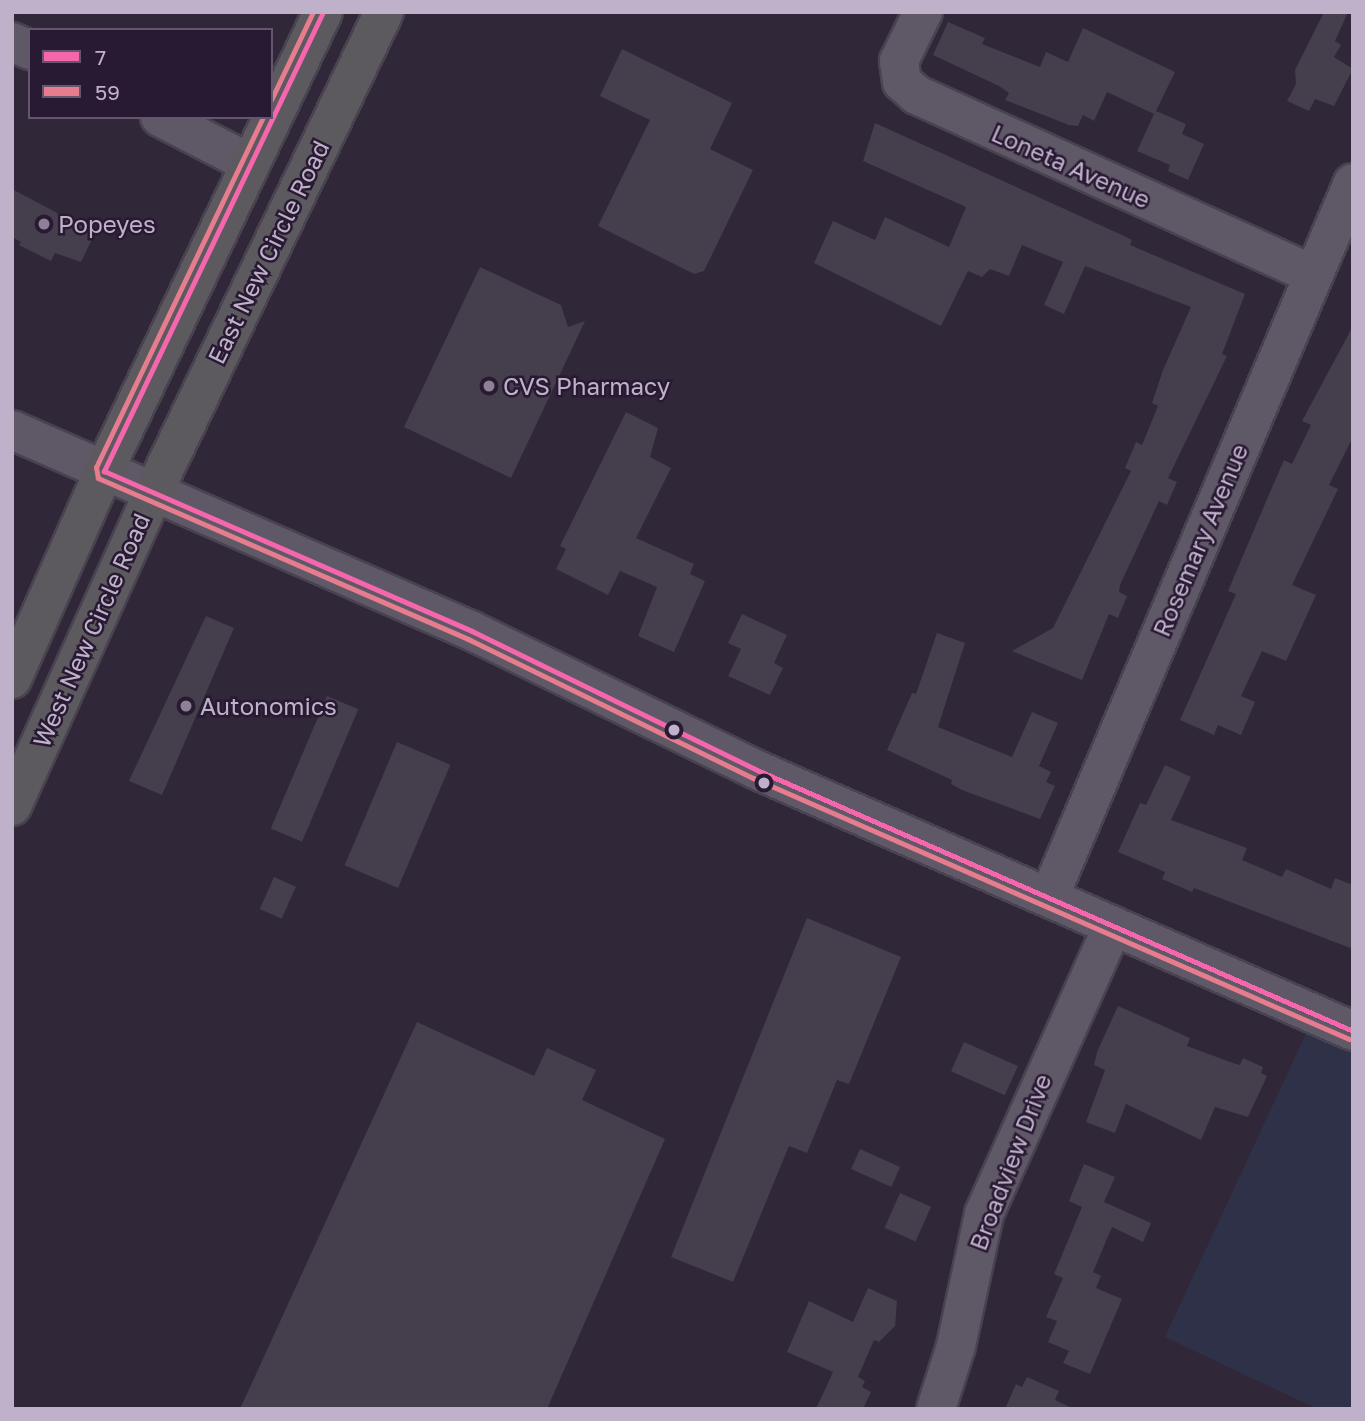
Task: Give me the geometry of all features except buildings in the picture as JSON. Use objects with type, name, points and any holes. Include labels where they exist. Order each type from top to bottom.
[{"type":"highway","points":[[273,118],[323,12]]},
{"type":"highway","name":"East New Circle Road","points":[[153,493],[384,12]]},
{"type":"highway","points":[[12,679],[104,471],[272,119]]},
{"type":"highway","name":"West New Circle Road","points":[[12,806],[153,493]]},
{"type":"street","name":"Loneta Avenue","points":[[922,12],[899,61],[902,82],[917,94],[1312,275]]},
{"type":"street","points":[[12,41],[28,50]]},
{"type":"street","points":[[164,119],[251,164]]},
{"type":"street","name":"Rosemary Avenue","points":[[1049,897],[1353,183]]},
{"type":"street","points":[[12,430],[471,631],[757,770],[1353,1031]]},
{"type":"street","name":"Broadview Drive","points":[[936,1409],[956,1346],[984,1214],[1113,925]]},
{"type":"shaded area","points":[[1309,1027],[1353,1048],[1353,1409],[1317,1409],[1165,1337]]},
{"type":"transit line","name":"59","points":[[273,96],[313,12]]},
{"type":"transit line","name":"7","points":[[273,117],[323,12]]},
{"type":"transit line","name":"59","points":[[262,119],[96,467],[98,478],[468,639],[753,778],[1349,1039]]},
{"type":"transit line","name":"7","points":[[272,119],[104,471],[472,631],[757,770],[1353,1031]]},
{"type":"place","name":"Popeyes","points":[[44,224]]},
{"type":"place","name":"CVS Pharmacy","points":[[489,386]]},
{"type":"place","name":"Autonomics","points":[[186,706]]}]
